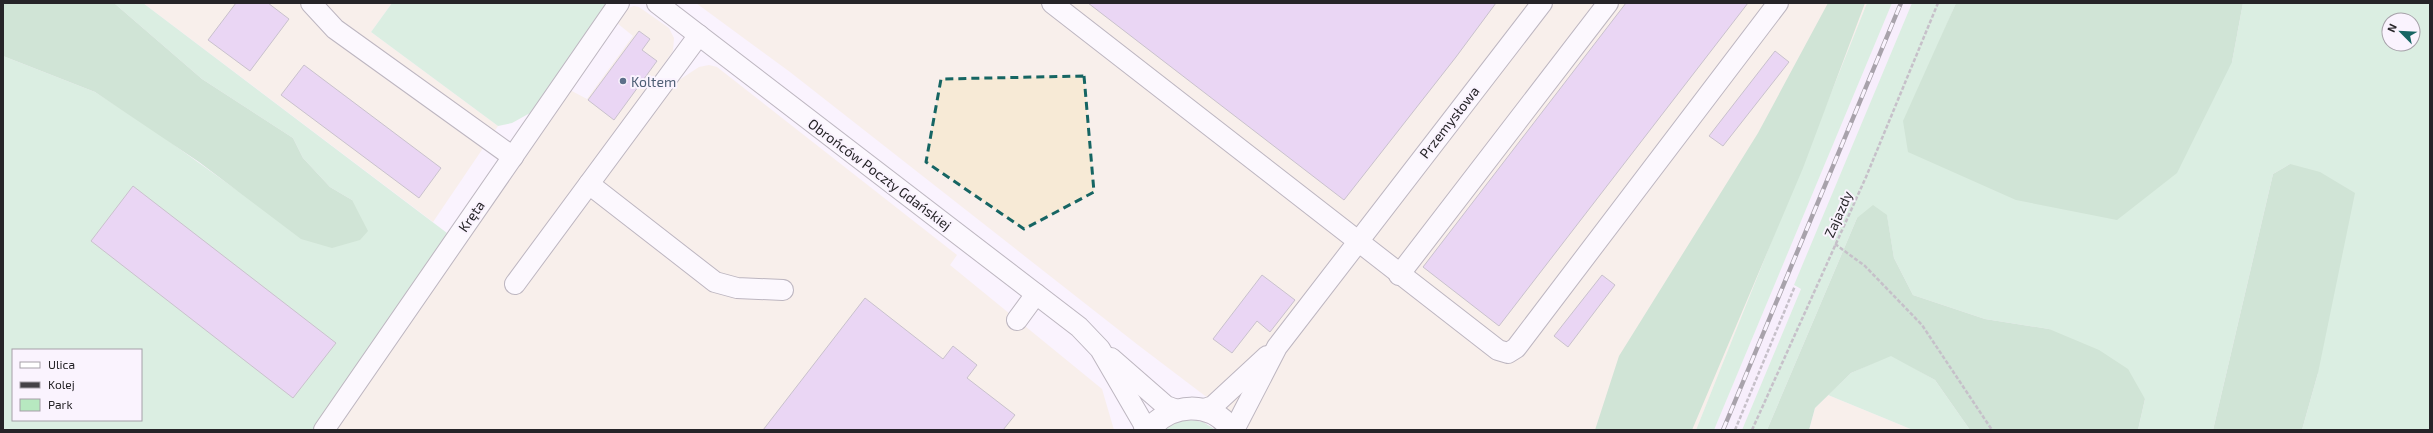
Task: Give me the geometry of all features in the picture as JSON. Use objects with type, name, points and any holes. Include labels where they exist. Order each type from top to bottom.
[{"type":"main road","points":[[1149,430],[1161,417],[1177,410],[1202,410],[1217,416],[1233,430]]},
{"type":"street","points":[[311,3],[335,29],[513,157]]},
{"type":"street","name":"Kręta","points":[[324,430],[619,3]]},
{"type":"street","name":"Obrońców Poczty Gdańskiej","points":[[657,3],[1079,327],[1100,350],[1166,406],[1177,410]]},
{"type":"street","points":[[1052,3],[1292,188],[1399,275],[1498,350],[1508,353],[1512,351],[1778,3]]},
{"type":"street","name":"Przemysłowa","points":[[1277,347],[1357,240],[1542,3]]},
{"type":"street","points":[[1399,275],[1608,3]]},
{"type":"street","points":[[515,284],[699,35]]},
{"type":"street","points":[[589,184],[715,282],[738,288],[783,290]]},
{"type":"street","points":[[1017,320],[1036,294]]},
{"type":"street","points":[[1202,410],[1213,406],[1277,347]]},
{"type":"street","points":[[1233,430],[1277,347]]},
{"type":"street","name":"Obrońców Poczty Gdańskiej","points":[[1100,350],[1143,423],[1145,430]]},
{"type":"path","name":"Zajazdy","points":[[1752,430],[1836,244],[1938,3]]},
{"type":"path","points":[[1836,244],[1865,266],[1922,325],[1992,430]]},
{"type":"path","points":[[1735,430],[1795,286]]},
{"type":"highlighted area","points":[[1084,76],[1094,192],[1024,229],[926,162],[941,79]]},
{"type":"shaded area","points":[[143,3],[392,3],[371,32],[498,126],[433,222]]},
{"type":"shaded area","points":[[696,3],[1867,3],[1696,430],[1250,430],[1138,345],[790,72]]},
{"type":"shaded area","points":[[1892,3],[1912,3],[1794,286],[1801,289],[1742,430],[1714,430]]},
{"type":"shaded area","points":[[634,6],[639,7],[669,28],[674,38],[673,51],[656,76],[670,86],[699,67],[709,65],[717,67],[957,255],[950,265],[1102,389],[1114,430],[335,430],[568,89],[587,99],[633,36],[617,23],[628,8]]},
{"type":"shaded area","points":[[1828,395],[1913,430],[1809,430],[1815,408]]},
{"type":"green space","points":[[3,3],[114,3],[202,79],[293,138],[303,158],[330,187],[352,200],[368,231],[360,240],[332,248],[301,239],[199,162],[95,92],[3,56]]},
{"type":"green space","points":[[114,3],[143,3],[447,233],[440,248],[315,430],[3,430],[3,56],[95,92],[152,129],[238,191],[352,200],[330,187],[303,158],[293,138],[202,79]]},
{"type":"green space","points":[[392,3],[607,3],[585,39],[530,113],[512,123],[498,126],[371,32]]},
{"type":"green space","points":[[1828,3],[1865,3],[1803,168],[1692,430],[1595,430],[1619,356],[1758,133]]},
{"type":"green space","points":[[1867,3],[1892,3],[1714,430],[1696,430]]},
{"type":"green space","points":[[1912,3],[1956,3],[1934,54],[2232,62],[2243,3],[2430,3],[2430,430],[2302,430],[2318,373],[2290,164],[2273,174],[2213,430],[2138,430],[2145,399],[2049,329],[1985,319],[1913,295],[1894,258],[1887,216],[1857,218],[1767,430],[1742,430],[1801,289],[1794,285]]},
{"type":"green space","points":[[1956,3],[2243,3],[2232,62],[2177,173],[2117,220],[2016,200],[1908,152],[1903,121]]},
{"type":"green space","points":[[2290,164],[2320,172],[2355,193],[2318,373],[2302,430],[2213,430],[2273,174]]},
{"type":"green space","points":[[1873,205],[1887,215],[1894,258],[1913,295],[1985,319],[2049,329],[2099,350],[2128,369],[2145,399],[2138,430],[1970,430],[1935,380],[1891,356],[1851,373],[1815,408],[1809,430],[1767,430],[1857,218]]},
{"type":"green space","points":[[1891,355],[1935,380],[1970,430],[1913,430],[1828,395],[1851,373]]},
{"type":"green space","points":[[1191,420],[1203,422],[1216,430],[1163,430],[1179,421]]},
{"type":"building","points":[[236,3],[268,3],[289,19],[250,71],[208,40]]},
{"type":"building","points":[[1088,3],[1496,3],[1456,57],[1344,200]]},
{"type":"building","points":[[1626,3],[1748,3],[1499,326],[1423,267]]},
{"type":"building","name":"Koltem","points":[[639,31],[650,39],[642,50],[657,61],[614,120],[588,100]]},
{"type":"building","points":[[1775,51],[1789,62],[1723,146],[1709,136]]},
{"type":"building","points":[[304,65],[441,168],[419,198],[281,95]]},
{"type":"building","points":[[133,186],[336,343],[293,398],[91,241]]},
{"type":"building","points":[[1262,275],[1295,300],[1270,332],[1257,321],[1232,353],[1213,339]]},
{"type":"building","points":[[1602,275],[1615,285],[1568,347],[1554,336]]},
{"type":"building","points":[[865,298],[943,359],[953,346],[977,365],[967,378],[1015,415],[1003,430],[763,430]]},
{"type":"railway","points":[[1723,430],[1901,3]]},
{"type":"place","name":"Koltem","points":[[623,81]]}]
